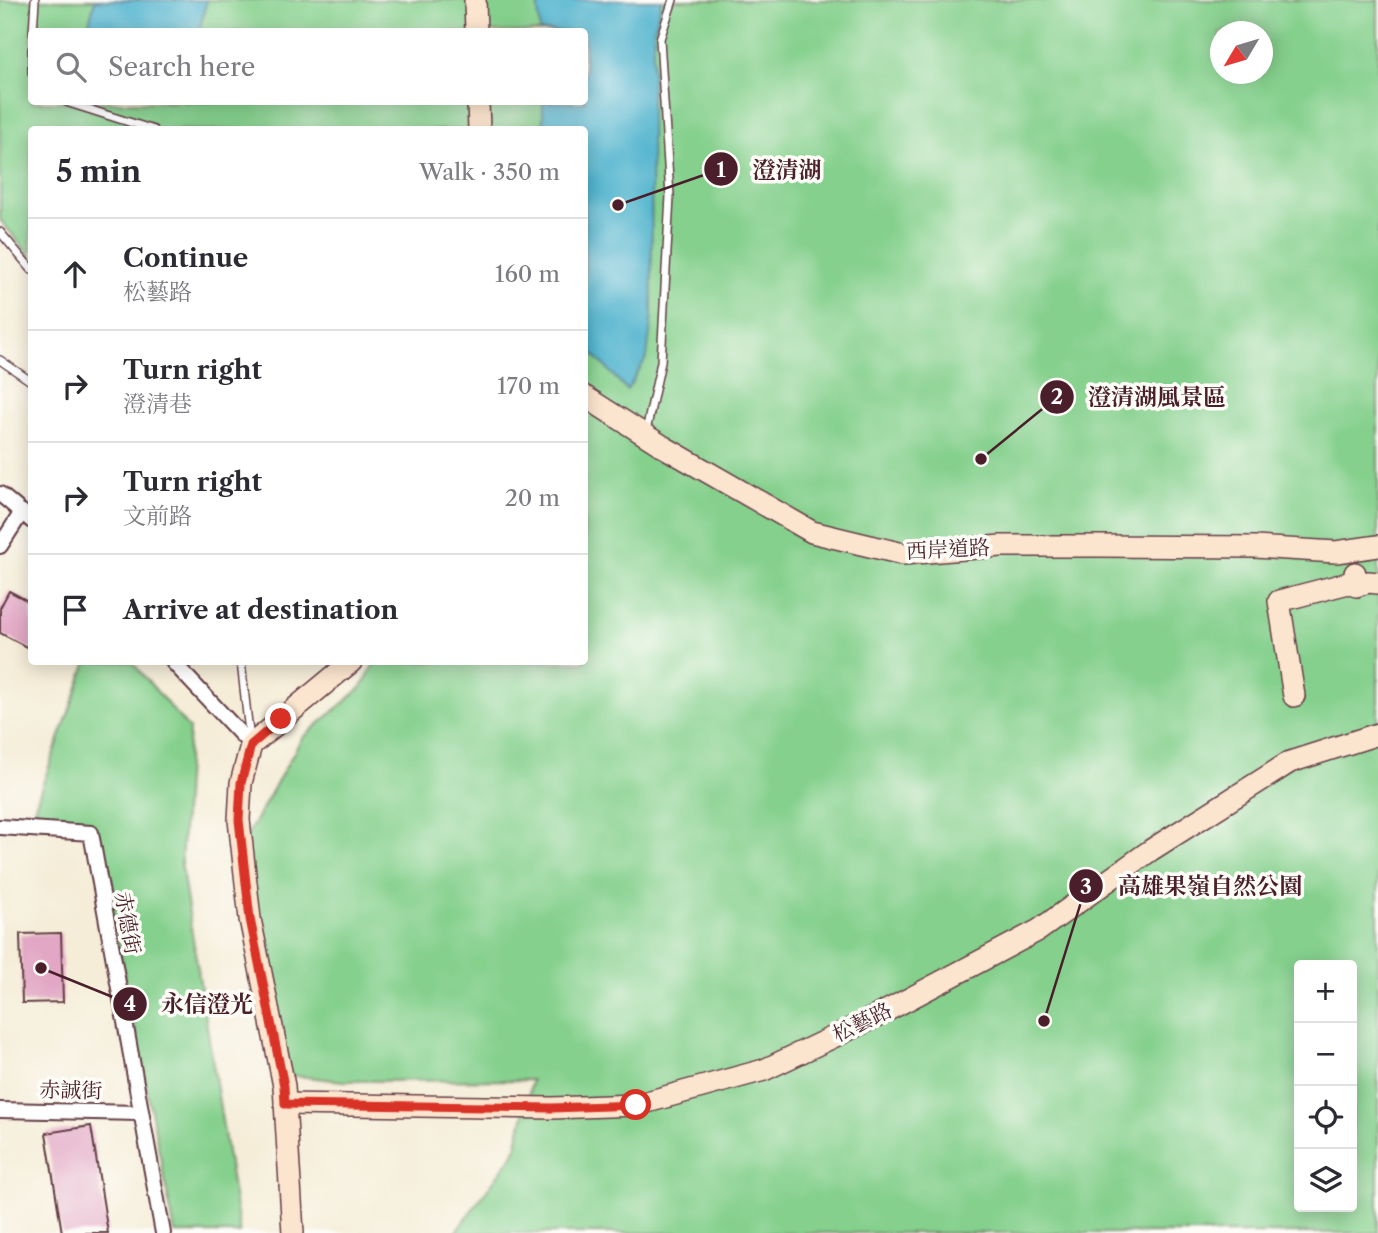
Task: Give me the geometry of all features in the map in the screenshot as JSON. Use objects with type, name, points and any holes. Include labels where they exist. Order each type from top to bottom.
[{"type":"street","points":[[475,0],[476,28]]},
{"type":"street","points":[[478,105],[479,126]]},
{"type":"street","name":"西岸道路","points":[[588,399],[812,532],[903,554],[1001,546],[1255,547],[1336,552],[1378,546]]},
{"type":"street","points":[[0,494],[27,517],[0,546]]},
{"type":"street","points":[[1351,551],[1356,586],[1368,582],[1378,583]]},
{"type":"street","points":[[1294,696],[1279,601],[1356,581]]},
{"type":"street","points":[[176,665],[251,745]]},
{"type":"street","points":[[293,1233],[284,1086],[250,919],[239,820],[241,783],[251,745],[347,665]]},
{"type":"street","name":"松藝路","points":[[285,1104],[552,1108],[636,1105],[764,1070],[871,1018],[1039,930],[1152,850],[1290,762],[1378,734]]},
{"type":"street","name":"赤德街","points":[[0,827],[91,833],[163,1233]]},
{"type":"street","name":"赤誠街","points":[[0,1110],[140,1113]]},
{"type":"lane","points":[[33,28],[35,0]]},
{"type":"lane","points":[[646,435],[661,362],[670,197],[660,39],[673,0]]},
{"type":"lane","points":[[75,105],[141,126]]},
{"type":"lane","points":[[0,232],[28,265]]},
{"type":"lane","points":[[23,259],[28,255]]},
{"type":"lane","points":[[0,360],[28,379]]},
{"type":"lane","points":[[241,665],[251,745]]},
{"type":"green space","points":[[0,0],[1378,0],[1378,1233],[455,1233],[515,1152],[532,1080],[343,1081],[289,1075],[244,841],[302,738],[362,687],[373,665],[588,665],[588,126],[28,126],[28,253],[0,220]]},
{"type":"green space","points":[[86,665],[135,665],[189,729],[181,864],[240,1233],[175,1233],[96,830],[28,825]]},
{"type":"water","points":[[95,0],[207,0],[200,28],[88,28]]},
{"type":"water","points":[[537,0],[662,0],[654,31],[651,104],[652,316],[647,357],[627,390],[588,348],[588,126],[543,126],[543,105],[588,105],[588,28],[540,28]]},
{"type":"building","points":[[9,591],[28,601],[28,648],[0,633],[0,608]]},
{"type":"building","points":[[61,933],[63,1002],[22,1003],[20,934]]},
{"type":"building","points":[[91,1126],[108,1233],[62,1233],[46,1133]]},
{"type":"place","name":"澄清湖","points":[[618,205]]},
{"type":"place","name":"澄清湖風景區","points":[[981,459]]},
{"type":"place","name":"永信澄光","points":[[41,968]]},
{"type":"place","name":"高雄果嶺自然公園","points":[[1044,1021]]},
{"type":"route","points":[[281,719],[251,745],[241,783],[239,820],[250,919],[284,1086],[285,1104],[552,1108],[636,1105]]}]
